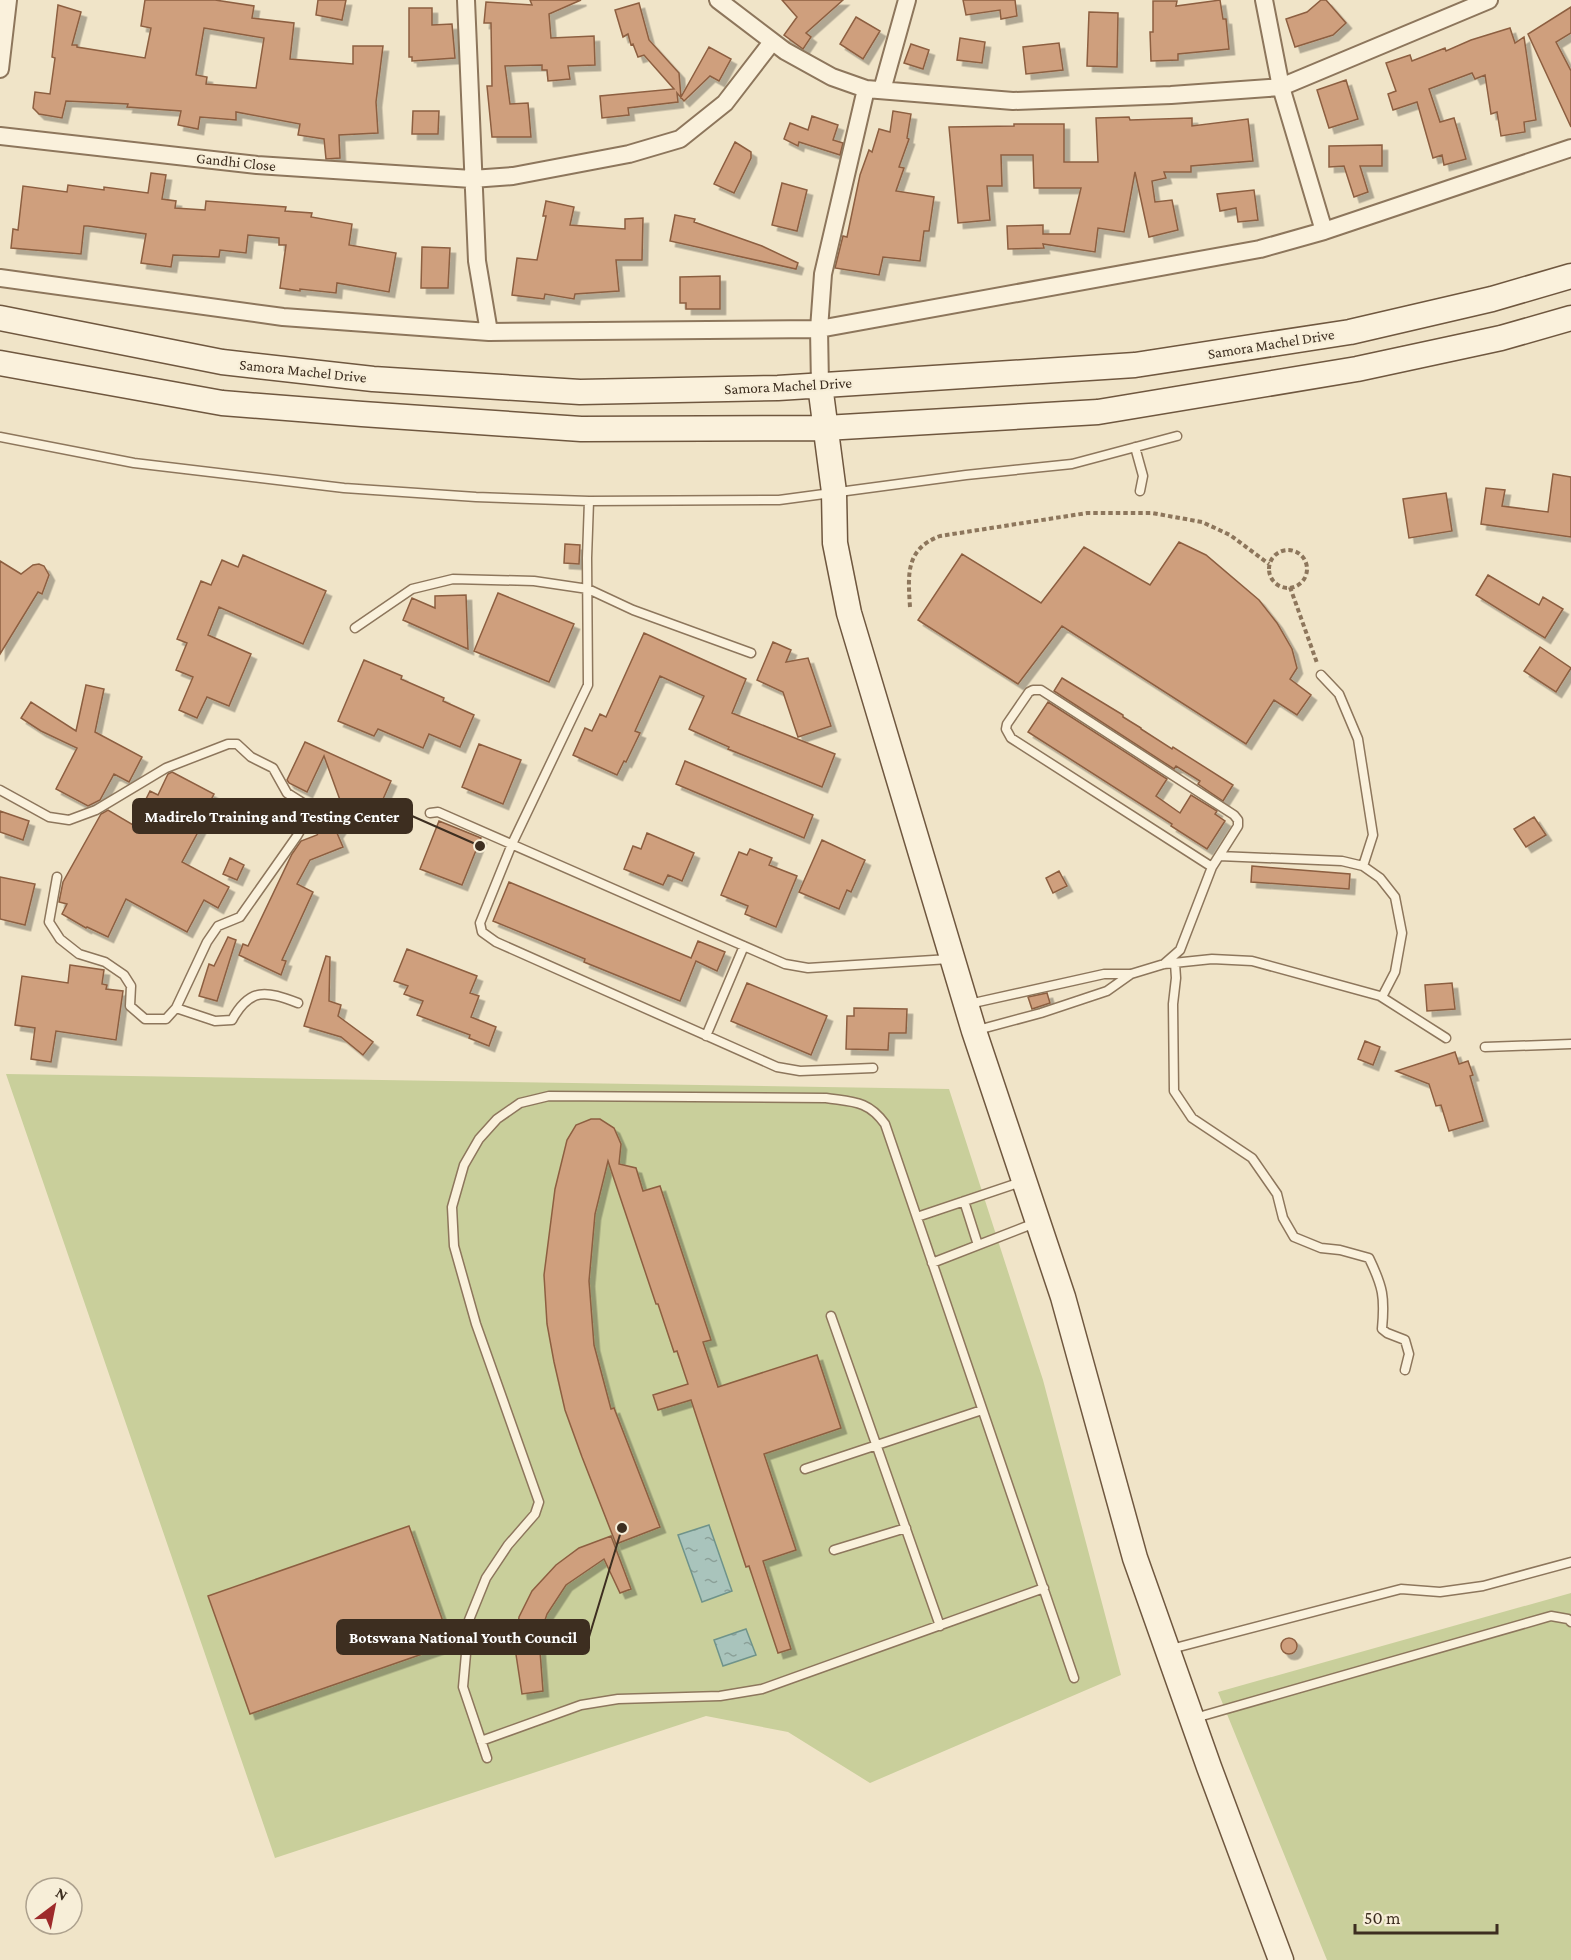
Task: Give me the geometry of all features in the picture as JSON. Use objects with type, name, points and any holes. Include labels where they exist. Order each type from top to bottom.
[{"type":"main road","name":"Samora Machel Drive","points":[[0,318],[222,362],[373,379],[580,392],[778,388],[1135,364],[1350,332],[1492,299],[1571,276]]},
{"type":"main road","points":[[0,363],[222,402],[350,413],[581,429],[825,428],[1098,412],[1357,369],[1501,338],[1571,318]]},
{"type":"main road","points":[[820,385],[834,492],[835,543],[849,614],[974,1031],[1063,1297],[1135,1558],[1281,1960]]},
{"type":"street","points":[[0,69],[8,0]]},
{"type":"street","points":[[465,0],[477,261],[489,332]]},
{"type":"street","points":[[718,0],[785,51],[832,77],[874,90],[1013,101],[1171,96],[1281,87],[1489,0]]},
{"type":"street","points":[[820,385],[819,329],[823,274],[874,90],[907,0]]},
{"type":"street","points":[[1264,0],[1281,87],[1323,231]]},
{"type":"street","name":"Gandhi Close","points":[[0,136],[257,165],[472,179],[525,174],[628,154],[680,139],[725,103],[772,42]]},
{"type":"street","points":[[0,278],[283,317],[489,332],[819,329],[1260,249],[1323,231],[1571,148]]},
{"type":"lane","points":[[0,437],[134,464],[322,485],[476,497],[589,501],[779,500],[1072,464],[1177,436]]},
{"type":"lane","points":[[1135,447],[1143,476],[1140,491]]},
{"type":"lane","points":[[589,501],[588,685],[512,844],[480,924],[482,932],[496,942],[777,1067],[800,1071],[873,1068]]},
{"type":"lane","points":[[355,628],[412,589],[453,579],[534,581],[588,589],[633,610],[751,652]]},
{"type":"lane","points":[[1321,675],[1339,694],[1358,739],[1373,835],[1363,866]]},
{"type":"lane","points":[[1164,964],[1180,950],[1212,867],[1238,826],[1238,820],[1234,815],[1041,690],[1029,692],[1007,724],[1011,738],[1212,867]]},
{"type":"lane","points":[[0,790],[49,817],[69,820],[96,810],[166,768],[228,744],[237,744],[251,758],[273,768],[287,793],[306,805],[308,817],[297,836],[240,917],[218,926],[207,942],[176,1008],[166,1018],[145,1018],[130,1006],[131,986],[124,975],[105,962],[79,954],[60,939],[49,922],[57,877]]},
{"type":"lane","points":[[430,813],[438,812],[785,964],[808,968],[953,959]]},
{"type":"lane","points":[[1219,856],[1342,861],[1363,866],[1380,878],[1395,897],[1402,933],[1395,972],[1382,998]]},
{"type":"lane","points":[[706,1036],[744,946]]},
{"type":"lane","points":[[966,1004],[1104,974],[1131,974],[1164,964],[1212,959],[1252,961],[1356,988],[1382,998],[1446,1038]]},
{"type":"lane","points":[[1175,963],[1174,1090],[1192,1118],[1252,1158],[1277,1194],[1283,1218],[1294,1238],[1321,1248],[1340,1250],[1369,1258],[1381,1282],[1385,1302],[1382,1329],[1387,1334],[1405,1340],[1409,1354],[1405,1370]]},
{"type":"lane","points":[[974,1031],[1041,1013],[1107,991],[1131,974]]},
{"type":"lane","points":[[176,1008],[215,1021],[232,1020],[240,1004],[254,995],[273,994],[298,1003]]},
{"type":"lane","points":[[1485,1047],[1571,1044]]},
{"type":"lane","points":[[487,1758],[464,1686],[470,1620],[486,1578],[508,1545],[535,1514],[538,1502],[476,1324],[454,1246],[452,1207],[464,1165],[485,1132],[497,1119],[520,1103],[549,1096],[826,1098],[862,1103],[877,1113],[885,1124],[1074,1678]]},
{"type":"lane","points":[[917,1217],[1025,1181]]},
{"type":"lane","points":[[964,1202],[978,1245]]},
{"type":"lane","points":[[932,1263],[1038,1222]]},
{"type":"lane","points":[[831,1316],[940,1626]]},
{"type":"lane","points":[[805,1469],[982,1410]]},
{"type":"lane","points":[[834,1550],[906,1528]]},
{"type":"lane","points":[[1167,1650],[1401,1589],[1440,1592],[1483,1586],[1571,1562]]},
{"type":"lane","points":[[480,1741],[581,1705],[618,1700],[720,1696],[762,1689],[1044,1588]]},
{"type":"lane","points":[[1192,1719],[1551,1616],[1568,1619],[1571,1622]]},
{"type":"path","points":[[910,607],[910,564],[916,551],[927,541],[940,536],[1087,513],[1152,513],[1202,522],[1230,535],[1269,564]]},
{"type":"path","points":[[1285,550],[1299,553],[1305,559],[1306,574],[1297,585],[1282,587],[1271,578],[1269,564],[1273,557],[1285,550]]},
{"type":"path","points":[[1290,587],[1321,675]]},
{"type":"green space","points":[[6,1074],[949,1089],[1043,1380],[1121,1675],[870,1783],[788,1732],[706,1716],[275,1858]]},
{"type":"green space","points":[[1571,1593],[1571,1960],[1327,1960],[1218,1692]]},
{"type":"water","points":[[709,1525],[732,1591],[702,1602],[678,1535]]},
{"type":"water","points":[[746,1629],[756,1655],[723,1666],[714,1640]]},
{"type":"building","points":[[145,0],[215,0],[254,6],[252,18],[294,23],[290,59],[353,64],[353,46],[383,46],[376,102],[378,133],[339,135],[340,158],[326,159],[324,139],[298,135],[300,124],[236,112],[236,120],[200,117],[198,129],[178,125],[181,111],[127,107],[128,104],[66,101],[62,118],[39,114],[33,108],[35,92],[50,94],[58,5],[81,12],[72,45],[77,45],[77,47],[145,58],[151,28],[141,26]],"holes":[[[204,28],[264,38],[256,88],[206,84],[207,77],[196,75]]]},
{"type":"building","points":[[318,0],[346,0],[342,20],[316,15]]},
{"type":"building","points":[[530,0],[581,0],[549,14],[551,38],[594,36],[595,65],[568,66],[570,79],[548,81],[547,70],[542,70],[542,65],[505,66],[510,104],[528,103],[531,137],[492,137],[487,86],[492,86],[491,23],[484,23],[486,2],[532,5]]},
{"type":"building","points":[[782,0],[843,0],[806,33],[811,37],[803,49],[784,35],[797,17]]},
{"type":"building","points":[[963,0],[1015,0],[1017,16],[1001,19],[1000,10],[966,15]]},
{"type":"building","points":[[1220,0],[1223,19],[1226,19],[1229,49],[1178,54],[1178,60],[1151,61],[1150,32],[1153,32],[1153,1],[1177,1],[1176,6]]},
{"type":"building","points":[[1321,0],[1326,0],[1346,23],[1333,35],[1295,47],[1286,19],[1307,12]]},
{"type":"building","points":[[639,3],[649,40],[679,73],[681,97],[709,47],[731,59],[719,81],[710,76],[684,101],[677,93],[678,102],[628,108],[629,115],[602,118],[600,96],[674,89],[644,55],[638,57],[628,34],[623,37],[615,10]]},
{"type":"building","points":[[1571,7],[1571,33],[1556,42],[1571,71],[1571,127],[1528,34]]},
{"type":"building","points":[[409,8],[432,8],[432,25],[452,24],[455,58],[412,61],[412,57],[409,57]]},
{"type":"building","points":[[1089,12],[1118,13],[1117,67],[1087,66]]},
{"type":"building","points":[[856,17],[880,31],[863,59],[840,44]]},
{"type":"building","points":[[1510,28],[1515,43],[1524,37],[1536,120],[1524,122],[1525,132],[1501,136],[1497,112],[1491,114],[1485,75],[1475,79],[1472,73],[1429,89],[1440,122],[1454,118],[1466,159],[1444,165],[1442,155],[1433,158],[1417,102],[1393,110],[1388,94],[1396,91],[1386,63],[1410,55],[1412,61]]},
{"type":"building","points":[[960,38],[985,42],[982,63],[957,60]]},
{"type":"building","points":[[1059,43],[1063,70],[1026,74],[1023,47]]},
{"type":"building","points":[[911,44],[929,50],[923,69],[904,63]]},
{"type":"building","points":[[1346,80],[1358,119],[1329,128],[1317,90]]},
{"type":"building","points":[[413,111],[439,111],[438,134],[412,134]]},
{"type":"building","points":[[893,111],[911,114],[907,138],[909,139],[899,167],[904,168],[896,191],[934,197],[929,231],[924,231],[920,261],[883,257],[879,275],[835,268],[843,236],[847,237],[860,175],[869,150],[872,152],[879,129],[890,132]]},
{"type":"building","points":[[812,116],[838,125],[833,140],[843,143],[840,155],[799,142],[798,146],[784,139],[790,123],[808,130]]},
{"type":"building","points":[[1129,117],[1130,120],[1192,118],[1192,126],[1248,119],[1253,161],[1191,166],[1191,172],[1164,172],[1166,178],[1152,181],[1155,202],[1172,200],[1178,230],[1149,237],[1135,172],[1124,232],[1098,228],[1095,252],[1043,244],[1044,248],[1008,249],[1007,226],[1043,225],[1043,234],[1070,234],[1081,188],[1034,188],[1033,155],[1001,155],[1002,186],[987,186],[990,220],[958,223],[949,127],[1064,124],[1064,162],[1098,162],[1096,118]]},
{"type":"building","points":[[735,142],[751,152],[751,158],[734,193],[714,184]]},
{"type":"building","points":[[1382,145],[1382,166],[1360,166],[1368,192],[1354,197],[1344,166],[1329,167],[1329,146]]},
{"type":"building","points":[[151,173],[166,175],[162,199],[176,201],[175,208],[205,210],[206,201],[286,207],[285,211],[312,213],[311,217],[352,224],[349,245],[396,253],[389,292],[337,283],[336,293],[280,288],[286,245],[279,245],[279,238],[248,235],[246,253],[220,250],[219,257],[173,255],[171,267],[141,263],[146,234],[88,226],[84,226],[81,254],[11,248],[13,229],[18,230],[23,186],[67,192],[68,185],[104,190],[104,187],[148,193]]},
{"type":"building","points":[[782,183],[807,190],[797,231],[772,225]]},
{"type":"building","points":[[1254,190],[1258,220],[1238,222],[1236,208],[1220,211],[1217,194]]},
{"type":"building","points":[[546,201],[574,207],[570,225],[625,229],[625,219],[643,218],[642,260],[616,260],[619,291],[575,294],[574,299],[545,294],[544,299],[512,295],[517,258],[537,260],[546,216],[543,216]]},
{"type":"building","points":[[675,215],[695,219],[694,222],[762,246],[798,263],[796,269],[670,241]]},
{"type":"building","points":[[422,247],[450,248],[448,288],[421,288]]},
{"type":"building","points":[[720,276],[720,309],[686,309],[686,303],[680,303],[680,277]]},
{"type":"building","points":[[1553,474],[1571,477],[1571,537],[1481,524],[1486,488],[1505,490],[1502,506],[1548,512]]},
{"type":"building","points":[[1446,493],[1452,531],[1409,538],[1403,499]]},
{"type":"building","points":[[1179,542],[1206,555],[1259,600],[1277,623],[1292,649],[1297,668],[1290,679],[1311,695],[1297,715],[1274,700],[1246,744],[1062,626],[1018,684],[918,620],[962,554],[1041,603],[1084,547],[1150,585]]},
{"type":"building","points":[[565,544],[580,545],[579,564],[564,563]]},
{"type":"building","points":[[243,555],[326,591],[303,644],[219,607],[208,635],[251,654],[229,706],[207,697],[197,718],[179,710],[193,677],[176,670],[187,643],[177,639],[201,581],[211,585],[222,560],[238,567]]},
{"type":"building","points":[[0,561],[21,574],[33,565],[39,564],[44,566],[49,575],[42,594],[38,592],[0,654]]},
{"type":"building","points":[[1488,575],[1539,605],[1543,597],[1563,609],[1545,638],[1476,595]]},
{"type":"building","points":[[498,593],[574,624],[549,682],[474,651]]},
{"type":"building","points":[[466,595],[468,649],[403,620],[412,598],[435,608],[435,596]]},
{"type":"building","points":[[644,633],[746,679],[732,713],[835,754],[822,787],[728,749],[729,747],[689,729],[704,696],[660,676],[635,731],[640,733],[617,775],[573,755],[585,728],[592,731],[600,714],[606,717]]},
{"type":"building","points":[[773,642],[791,650],[786,662],[808,658],[831,726],[798,737],[783,692],[757,680]]},
{"type":"building","points":[[1540,647],[1571,668],[1556,692],[1524,671]]},
{"type":"building","points":[[364,660],[402,676],[401,679],[444,698],[443,701],[474,715],[460,747],[429,734],[423,748],[378,729],[374,736],[338,721]]},
{"type":"building","points":[[1062,678],[1123,715],[1172,749],[1173,747],[1233,785],[1223,801],[1198,784],[1200,781],[1176,766],[1174,769],[1054,691]]},
{"type":"building","points":[[86,685],[104,689],[95,732],[142,757],[129,782],[114,774],[100,800],[88,806],[56,789],[77,748],[41,731],[21,718],[31,702],[76,731]]},
{"type":"building","points":[[1048,702],[1167,779],[1156,796],[1180,813],[1191,795],[1217,811],[1215,814],[1225,821],[1207,849],[1028,732]]},
{"type":"building","points":[[305,742],[391,781],[376,815],[364,815],[354,808],[337,833],[343,847],[310,860],[297,884],[313,892],[282,960],[286,961],[281,975],[239,955],[243,944],[248,946],[292,854],[301,841],[317,835],[340,800],[324,756],[307,792],[287,780]]},
{"type":"building","points":[[479,744],[521,760],[503,804],[462,787]]},
{"type":"building","points":[[685,761],[813,815],[804,838],[676,784]]},
{"type":"building","points":[[172,772],[214,794],[202,817],[205,819],[182,862],[229,887],[218,908],[204,900],[187,932],[126,899],[108,937],[62,914],[67,904],[59,902],[63,882],[101,814],[108,810],[133,825],[150,791],[158,795],[168,774]]},
{"type":"building","points":[[0,811],[29,821],[23,840],[0,832]]},
{"type":"building","points":[[1534,817],[1546,835],[1526,847],[1514,829]]},
{"type":"building","points":[[439,821],[481,838],[462,885],[420,869]]},
{"type":"building","points":[[647,833],[694,853],[682,881],[668,875],[663,885],[624,869],[633,846],[641,849]]},
{"type":"building","points":[[822,840],[865,860],[851,892],[847,890],[839,909],[799,892]]},
{"type":"building","points":[[750,849],[772,858],[769,865],[797,876],[776,927],[745,914],[748,906],[721,895],[739,852],[747,855]]},
{"type":"building","points":[[230,858],[244,865],[237,880],[223,874]]},
{"type":"building","points":[[1252,866],[1350,874],[1349,889],[1251,882]]},
{"type":"building","points":[[1059,871],[1067,886],[1053,893],[1046,878]]},
{"type":"building","points":[[0,877],[35,884],[25,925],[0,919]]},
{"type":"building","points":[[509,882],[691,958],[698,941],[725,952],[717,971],[696,961],[680,1001],[584,962],[585,959],[493,921]]},
{"type":"building","points":[[228,937],[236,940],[217,1001],[199,996],[209,964],[214,966]]},
{"type":"building","points":[[407,949],[477,976],[470,993],[479,996],[471,1017],[496,1027],[489,1046],[469,1038],[470,1035],[417,1015],[423,1001],[404,994],[408,986],[394,981]]},
{"type":"building","points":[[326,956],[330,957],[329,1001],[341,1005],[338,1016],[373,1042],[363,1055],[341,1037],[304,1026]]},
{"type":"building","points":[[70,965],[104,970],[102,984],[107,985],[106,989],[123,991],[116,1040],[56,1031],[51,1062],[31,1059],[35,1028],[15,1025],[22,976],[68,983]]},
{"type":"building","points":[[747,983],[827,1016],[811,1055],[731,1021]]},
{"type":"building","points":[[1452,983],[1455,1009],[1427,1011],[1425,985]]},
{"type":"building","points":[[1047,993],[1050,1003],[1032,1009],[1028,997]]},
{"type":"building","points":[[854,1008],[907,1009],[906,1033],[889,1033],[888,1050],[846,1049],[847,1016],[854,1016]]},
{"type":"building","points":[[1365,1041],[1380,1047],[1373,1065],[1358,1059]]},
{"type":"building","points":[[1455,1052],[1459,1064],[1468,1061],[1483,1121],[1449,1131],[1441,1105],[1436,1106],[1429,1084],[1396,1071]]},
{"type":"building","points":[[591,1119],[600,1119],[614,1128],[621,1144],[619,1164],[636,1168],[643,1191],[660,1186],[711,1340],[703,1342],[718,1387],[817,1355],[841,1428],[764,1454],[796,1550],[763,1561],[791,1649],[778,1653],[749,1566],[746,1567],[691,1400],[658,1410],[653,1395],[688,1384],[677,1351],[674,1352],[658,1304],[656,1304],[608,1161],[595,1214],[589,1281],[594,1345],[611,1409],[614,1408],[660,1527],[616,1544],[582,1457],[565,1410],[554,1362],[547,1324],[544,1275],[555,1189],[567,1140],[576,1125]]},
{"type":"building","points":[[409,1526],[451,1644],[250,1714],[208,1596]]},
{"type":"building","points":[[611,1536],[631,1589],[620,1593],[604,1559],[566,1585],[547,1614],[539,1638],[543,1691],[522,1694],[515,1648],[519,1617],[532,1591],[556,1565],[579,1548]]},
{"type":"building","points":[[1289,1638],[1295,1640],[1297,1646],[1295,1652],[1289,1654],[1283,1652],[1281,1646],[1283,1640]]},
{"type":"place","name":"Madirelo Training and Testing Center","points":[[480,846]]},
{"type":"place","name":"Botswana National Youth Council","points":[[622,1528]]}]
